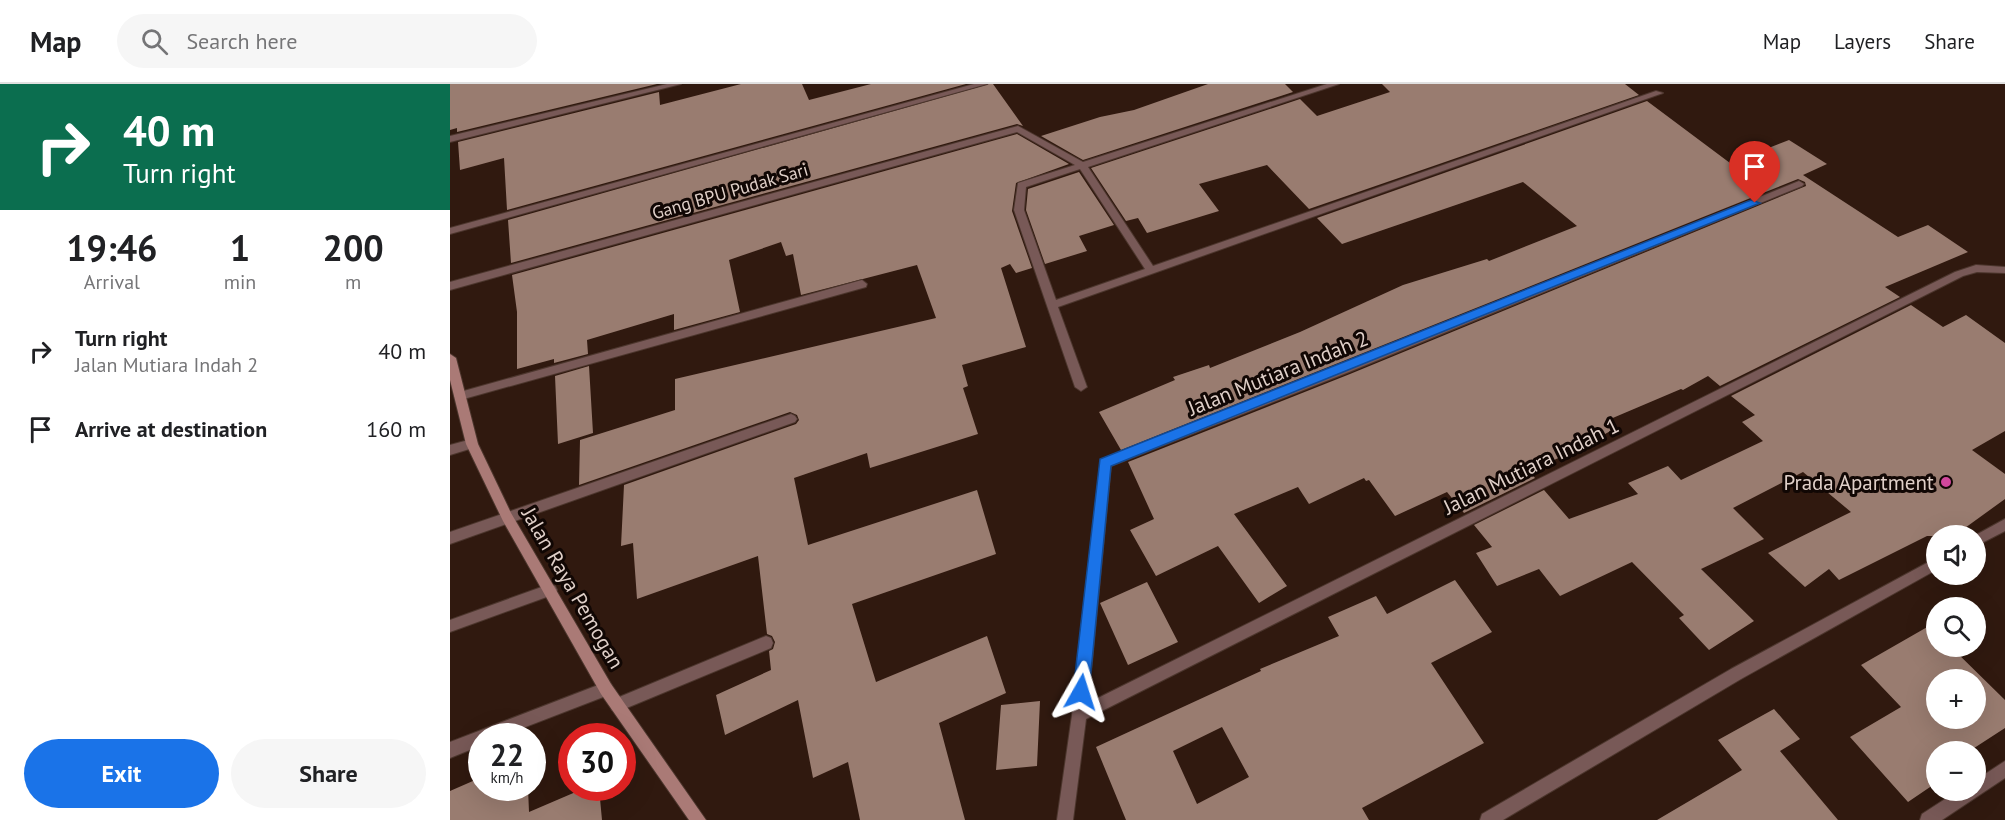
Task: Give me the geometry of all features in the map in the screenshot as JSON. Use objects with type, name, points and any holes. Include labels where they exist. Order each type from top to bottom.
[{"type":"street","points":[[450,139],[677,84]]},
{"type":"street","points":[[450,231],[982,84]]},
{"type":"street","points":[[1081,387],[1019,210],[1021,185],[1335,84]]},
{"type":"street","points":[[1052,305],[1659,93]]},
{"type":"street","name":"Gang BPU Pudak Sari","points":[[450,286],[1018,129],[1082,165]]},
{"type":"street","points":[[1082,165],[1150,269]]},
{"type":"street","name":"Jalan Mutiara Indah 2","points":[[1065,820],[1079,715],[1105,463],[1335,373],[1799,184]]},
{"type":"street","name":"Jalan Mutiara Indah 1","points":[[1079,715],[1959,274],[1976,268],[2005,270]]},
{"type":"street","points":[[460,396],[862,284]]},
{"type":"street","name":"Jalan Raya Pemogan","points":[[450,358],[472,444],[507,517],[606,689],[698,820]]},
{"type":"street","points":[[450,538],[791,419]]},
{"type":"street","points":[[450,450],[472,444]]},
{"type":"street","points":[[1986,535],[2005,524]]},
{"type":"street","points":[[1488,820],[1736,674],[1926,570]]},
{"type":"street","points":[[450,626],[550,590]]},
{"type":"street","points":[[617,705],[766,643]]},
{"type":"street","points":[[519,723],[606,689]]},
{"type":"street","points":[[450,750],[468,743]]},
{"type":"street","points":[[1986,782],[2005,769]]},
{"type":"street","points":[[1928,820],[1957,801]]},
{"type":"building","points":[[450,84],[657,84],[457,132],[457,128],[450,130]]},
{"type":"building","points":[[741,84],[802,84],[809,100],[871,84],[966,84],[507,210],[504,158],[460,170],[458,142],[659,92],[660,105]]},
{"type":"building","points":[[993,84],[1023,126],[1017,124],[511,263],[508,220]]},
{"type":"building","points":[[1208,84],[1285,84],[1293,92],[1083,160],[1041,136],[1100,117],[1134,110]]},
{"type":"building","points":[[1382,84],[1625,84],[1639,95],[1309,209],[1267,165],[1199,184],[1219,211],[1147,233],[1138,218],[1126,221],[1091,168],[1300,99],[1317,116],[1390,92]]},
{"type":"building","points":[[1647,101],[1730,163],[1789,140],[1827,164],[1803,175],[1898,237],[1928,225],[1968,252],[1885,287],[1900,297],[1720,386],[1708,376],[1683,390],[1608,420],[1616,428],[1572,452],[1529,471],[1535,478],[1464,513],[1447,492],[1395,516],[1369,480],[1366,481],[1364,478],[1309,504],[1298,487],[1234,514],[1287,586],[1259,603],[1218,546],[1156,576],[1130,530],[1154,519],[1128,462],[1350,374],[1806,186],[1805,182],[1798,179],[1121,450],[1099,412],[1175,380],[1173,377],[1209,365],[1210,368],[1300,332],[1403,285],[1487,259],[1489,261],[1577,226],[1523,182],[1342,244],[1317,218]]},
{"type":"building","points":[[1017,134],[1069,164],[1016,183],[1012,211],[1032,268],[1016,273],[1010,264],[1001,268],[1026,347],[962,365],[968,386],[963,388],[978,434],[870,468],[867,453],[794,478],[808,545],[977,490],[996,554],[852,604],[876,682],[987,636],[1006,693],[939,723],[965,820],[860,820],[848,762],[813,778],[798,700],[725,735],[716,695],[771,670],[769,651],[773,649],[775,642],[772,636],[767,634],[758,556],[637,599],[633,543],[621,546],[624,485],[796,424],[799,420],[797,415],[790,412],[579,485],[580,440],[675,410],[675,379],[936,318],[917,265],[801,295],[793,254],[786,256],[781,242],[729,260],[740,312],[674,330],[674,314],[587,340],[588,354],[554,363],[554,359],[517,369],[517,312],[512,275]]},
{"type":"building","points":[[1079,172],[1114,225],[1079,236],[1087,251],[1045,264],[1026,210],[1028,189]]},
{"type":"building","points":[[1911,305],[1943,327],[1966,315],[2005,343],[2005,431],[1972,450],[2005,474],[2005,499],[1969,525],[1926,525],[1926,536],[1839,580],[1829,569],[1805,587],[1768,553],[1851,512],[1803,472],[1733,508],[1764,539],[1701,569],[1754,621],[1709,650],[1679,618],[1684,615],[1632,562],[1560,596],[1539,569],[1497,586],[1476,553],[1492,547],[1474,525],[1544,490],[1569,519],[1638,494],[1628,483],[1668,466],[1681,480],[1763,441],[1742,422],[1755,415],[1731,396]]},
{"type":"building","points":[[589,366],[593,433],[558,444],[555,376]]},
{"type":"building","points":[[1455,580],[1492,632],[1431,663],[1484,743],[1362,808],[1369,820],[1126,820],[1096,747],[1261,671],[1260,669],[1339,636],[1328,617],[1376,596],[1387,614]],"holes":[[[1222,727],[1249,777],[1197,804],[1173,751]]]},
{"type":"building","points":[[1147,582],[1178,642],[1128,665],[1100,603]]},
{"type":"building","points":[[1926,628],[1926,657],[1961,657],[1973,669],[1926,669],[1926,729],[1986,729],[1986,681],[2005,700],[2005,728],[1985,741],[1926,741],[1926,790],[1908,802],[1850,737],[1901,707],[1861,665]]},
{"type":"building","points":[[1040,701],[1037,766],[996,770],[1001,705]]},
{"type":"building","points":[[1774,709],[1800,739],[1780,751],[1838,820],[1657,820],[1742,770],[1718,740]]},
{"type":"building","points":[[468,783],[468,801],[529,801],[529,812],[558,800],[600,801],[602,820],[450,820],[450,791]]},
{"type":"place","name":"Prada Apartment","points":[[1946,482]]},
{"type":"route","points":[[1081,692],[1105,463],[1304,386],[1755,203]]}]
